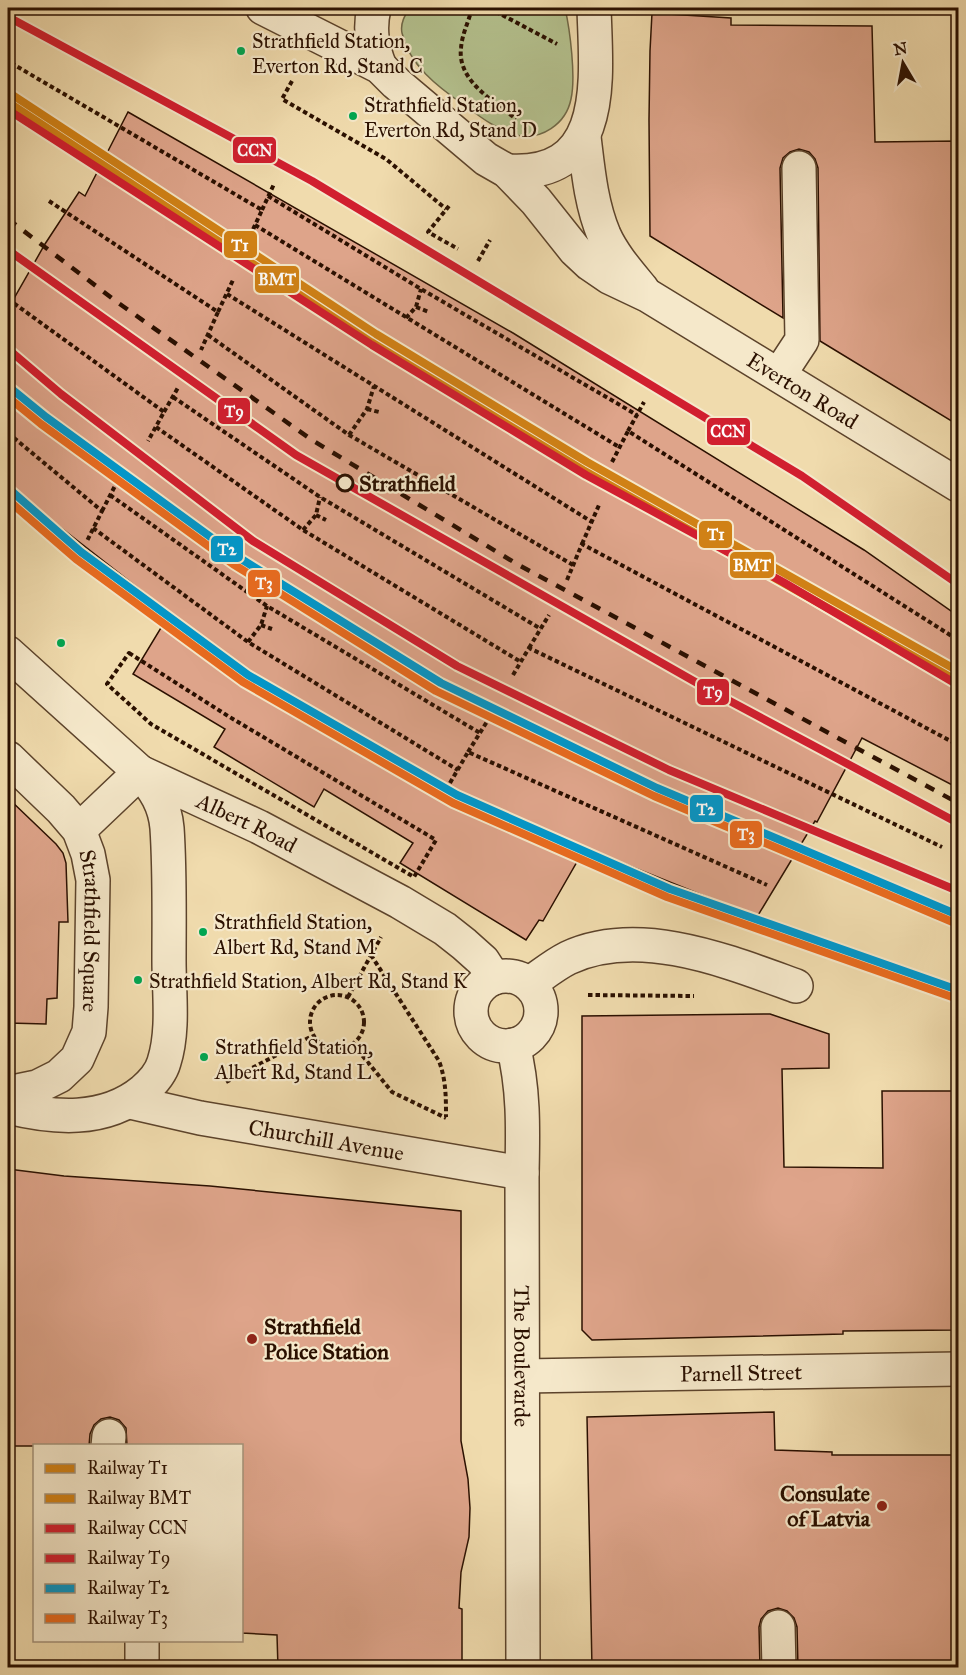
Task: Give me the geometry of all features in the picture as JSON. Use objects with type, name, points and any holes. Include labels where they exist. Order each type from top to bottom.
[{"type":"street","points":[[262,8],[380,67],[486,159],[507,171],[590,264],[609,277],[647,295]]},
{"type":"street","points":[[374,8],[371,35],[374,53],[380,67]]},
{"type":"street","points":[[507,171],[542,170],[559,163],[574,152],[584,137],[591,119],[594,101],[594,8]]},
{"type":"street","points":[[584,137],[589,182],[604,236],[618,260],[647,295]]},
{"type":"street","points":[[779,375],[802,340],[799,168]]},
{"type":"street","name":"Everton Road","points":[[647,295],[958,485]]},
{"type":"street","name":"Albert Road","points":[[8,653],[140,772],[259,827],[400,902],[445,929],[464,944],[483,961],[494,978]]},
{"type":"street","points":[[8,758],[61,809],[79,830],[140,772],[153,787],[166,814],[168,845],[168,1040],[164,1064],[150,1085],[130,1102],[105,1112],[72,1116],[40,1115],[8,1107]]},
{"type":"street","name":"Strathfield Square","points":[[8,1093],[38,1087],[59,1076],[77,1059],[89,1032],[93,880],[88,854],[79,830]]},
{"type":"street","points":[[529,984],[568,958],[615,945],[645,944],[723,959],[796,986]]},
{"type":"street","points":[[513,976],[529,984],[541,1003],[542,1014],[539,1025],[524,1042],[501,1046],[481,1036],[474,1026],[471,1015],[476,993],[483,984],[494,978],[513,976]]},
{"type":"street","name":"The Boulevarde","points":[[513,1045],[522,1091],[524,1118],[522,1173],[523,1668]]},
{"type":"street","name":"Churchill Avenue","points":[[130,1102],[200,1118],[522,1173]]},
{"type":"street","name":"Parnell Street","points":[[523,1376],[958,1369]]},
{"type":"street","points":[[778,1627],[779,1668]]},
{"type":"street","points":[[142,1642],[142,1668]]},
{"type":"path","points":[[472,8],[460,50],[462,64],[468,77],[478,88],[516,119]]},
{"type":"path","points":[[489,8],[561,46]]},
{"type":"path","points":[[11,63],[262,210]]},
{"type":"path","points":[[292,81],[282,99],[386,159],[447,208],[429,232],[458,249]]},
{"type":"path","points":[[250,236],[274,184]]},
{"type":"path","points":[[268,196],[421,289],[637,415]]},
{"type":"path","points":[[49,201],[218,312]]},
{"type":"path","points":[[255,225],[619,447]]},
{"type":"path","points":[[477,261],[490,240]]},
{"type":"path","points":[[201,350],[234,280]]},
{"type":"path","points":[[406,318],[416,307],[421,289]]},
{"type":"path","points":[[227,294],[592,522]]},
{"type":"path","points":[[8,299],[164,412]]},
{"type":"path","points":[[416,307],[429,312]]},
{"type":"path","points":[[208,335],[350,435],[573,565]]},
{"type":"path","points":[[148,441],[179,386]]},
{"type":"path","points":[[350,435],[367,408],[374,386]]},
{"type":"path","points":[[173,397],[320,497],[541,629]]},
{"type":"path","points":[[612,462],[644,402]]},
{"type":"path","points":[[367,408],[379,412]]},
{"type":"path","points":[[156,427],[303,530],[521,663]]},
{"type":"path","points":[[628,431],[958,640]]},
{"type":"path","points":[[8,433],[102,511]]},
{"type":"path","points":[[87,541],[116,484]]},
{"type":"path","points":[[110,495],[267,606],[480,734]]},
{"type":"path","points":[[303,530],[316,515],[320,497]]},
{"type":"path","points":[[567,580],[599,505]]},
{"type":"path","points":[[316,515],[326,520]]},
{"type":"path","points":[[93,528],[248,642],[458,770]]},
{"type":"path","points":[[582,544],[958,745]]},
{"type":"path","points":[[248,642],[261,626],[267,606]]},
{"type":"path","points":[[513,675],[549,615]]},
{"type":"path","points":[[261,626],[272,630]]},
{"type":"path","points":[[529,648],[942,848]]},
{"type":"path","points":[[107,684],[129,653],[228,716],[435,840],[414,877]]},
{"type":"path","points":[[450,783],[488,720]]},
{"type":"path","points":[[468,752],[767,885]]},
{"type":"path","points":[[348,998],[386,927]]},
{"type":"path","points":[[371,955],[439,1061],[445,1083],[445,1124]]},
{"type":"path","points":[[335,995],[348,998],[358,1005],[364,1022],[363,1030],[353,1044],[336,1050],[327,1047],[312,1036],[310,1018],[318,1002],[335,995]]},
{"type":"path","points":[[580,995],[695,996]]},
{"type":"path","points":[[224,1083],[312,1036]]},
{"type":"path","points":[[353,1044],[392,1092],[446,1117]]},
{"type":"green space","points":[[410,8],[565,8],[573,79],[571,99],[564,116],[551,129],[525,136],[502,130],[476,114],[435,83],[411,55],[402,33],[403,19]]},
{"type":"building","points":[[652,13],[731,18],[731,25],[872,26],[875,142],[958,141],[958,425],[820,341],[818,168],[809,152],[799,149],[790,152],[783,158],[780,168],[783,318],[650,236],[649,120]]},
{"type":"building","points":[[128,112],[513,333],[864,550],[958,616],[958,788],[862,738],[817,822],[815,821],[757,917],[585,848],[543,921],[539,920],[526,940],[400,863],[413,843],[324,789],[314,807],[214,747],[225,729],[133,674],[170,613],[8,484],[8,309],[45,244],[79,192],[85,196]]},
{"type":"building","points":[[8,798],[56,844],[63,853],[66,863],[68,922],[59,922],[57,998],[47,999],[46,1024],[8,1023]]},
{"type":"building","points":[[770,1014],[829,1034],[829,1068],[782,1069],[784,1167],[883,1168],[882,1091],[958,1091],[958,1330],[843,1331],[843,1334],[592,1340],[582,1330],[582,1016]]},
{"type":"building","points":[[8,1169],[64,1176],[210,1186],[461,1211],[461,1441],[468,1479],[470,1508],[469,1537],[461,1572],[459,1608],[462,1609],[462,1668],[278,1668],[277,1635],[243,1633],[243,1444],[127,1444],[126,1428],[119,1420],[110,1417],[101,1419],[94,1425],[89,1444],[8,1446]]},
{"type":"building","points":[[774,1412],[775,1450],[832,1452],[832,1455],[958,1455],[958,1668],[798,1668],[797,1627],[794,1618],[787,1611],[778,1608],[768,1611],[761,1619],[759,1627],[760,1668],[592,1668],[587,1417]]},
{"type":"railway","points":[[8,219],[117,302],[312,440],[517,564],[958,803]]},
{"type":"rail line","name":"CCN","points":[[12,19],[312,181],[802,476],[958,584]]},
{"type":"rail line","name":"T1","points":[[8,92],[376,334],[587,462],[958,671]]},
{"type":"rail line","name":"BMT","points":[[8,102],[371,342],[583,470],[954,679]]},
{"type":"rail line","name":"CCN","points":[[13,113],[372,345],[586,475],[783,582],[958,685]]},
{"type":"rail line","name":"T9","points":[[8,250],[296,455],[713,692],[958,823]]},
{"type":"rail line","name":"T9","points":[[8,349],[61,394],[253,541],[457,666],[669,770],[958,891]]},
{"type":"rail line","name":"T2","points":[[8,386],[46,417],[238,557],[441,683],[657,788],[958,915]]},
{"type":"rail line","name":"T3","points":[[8,397],[41,424],[233,564],[436,691],[654,796],[955,923]]},
{"type":"rail line","name":"T2","points":[[8,488],[81,552],[248,675],[457,795],[670,889],[958,990]]},
{"type":"rail line","name":"T3","points":[[8,500],[76,559],[243,682],[453,803],[667,897],[955,998]]},
{"type":"place","name":"Strathfield Station, Everton Rd, Stand C","points":[[241,51]]},
{"type":"place","name":"Strathfield Station, Everton Rd, Stand D","points":[[353,116]]},
{"type":"place","name":"Strathfield","points":[[345,483]]},
{"type":"place","name":"Strathfield Station, Albert Rd, Stand M","points":[[203,932]]},
{"type":"place","name":"Strathfield Station, Albert Rd, Stand K","points":[[138,980]]},
{"type":"place","name":"Strathfield Station, Albert Rd, Stand L","points":[[204,1057]]},
{"type":"place","name":"Strathfield Police Station","points":[[252,1339]]},
{"type":"place","name":"Consulate of Latvia","points":[[882,1506]]}]
